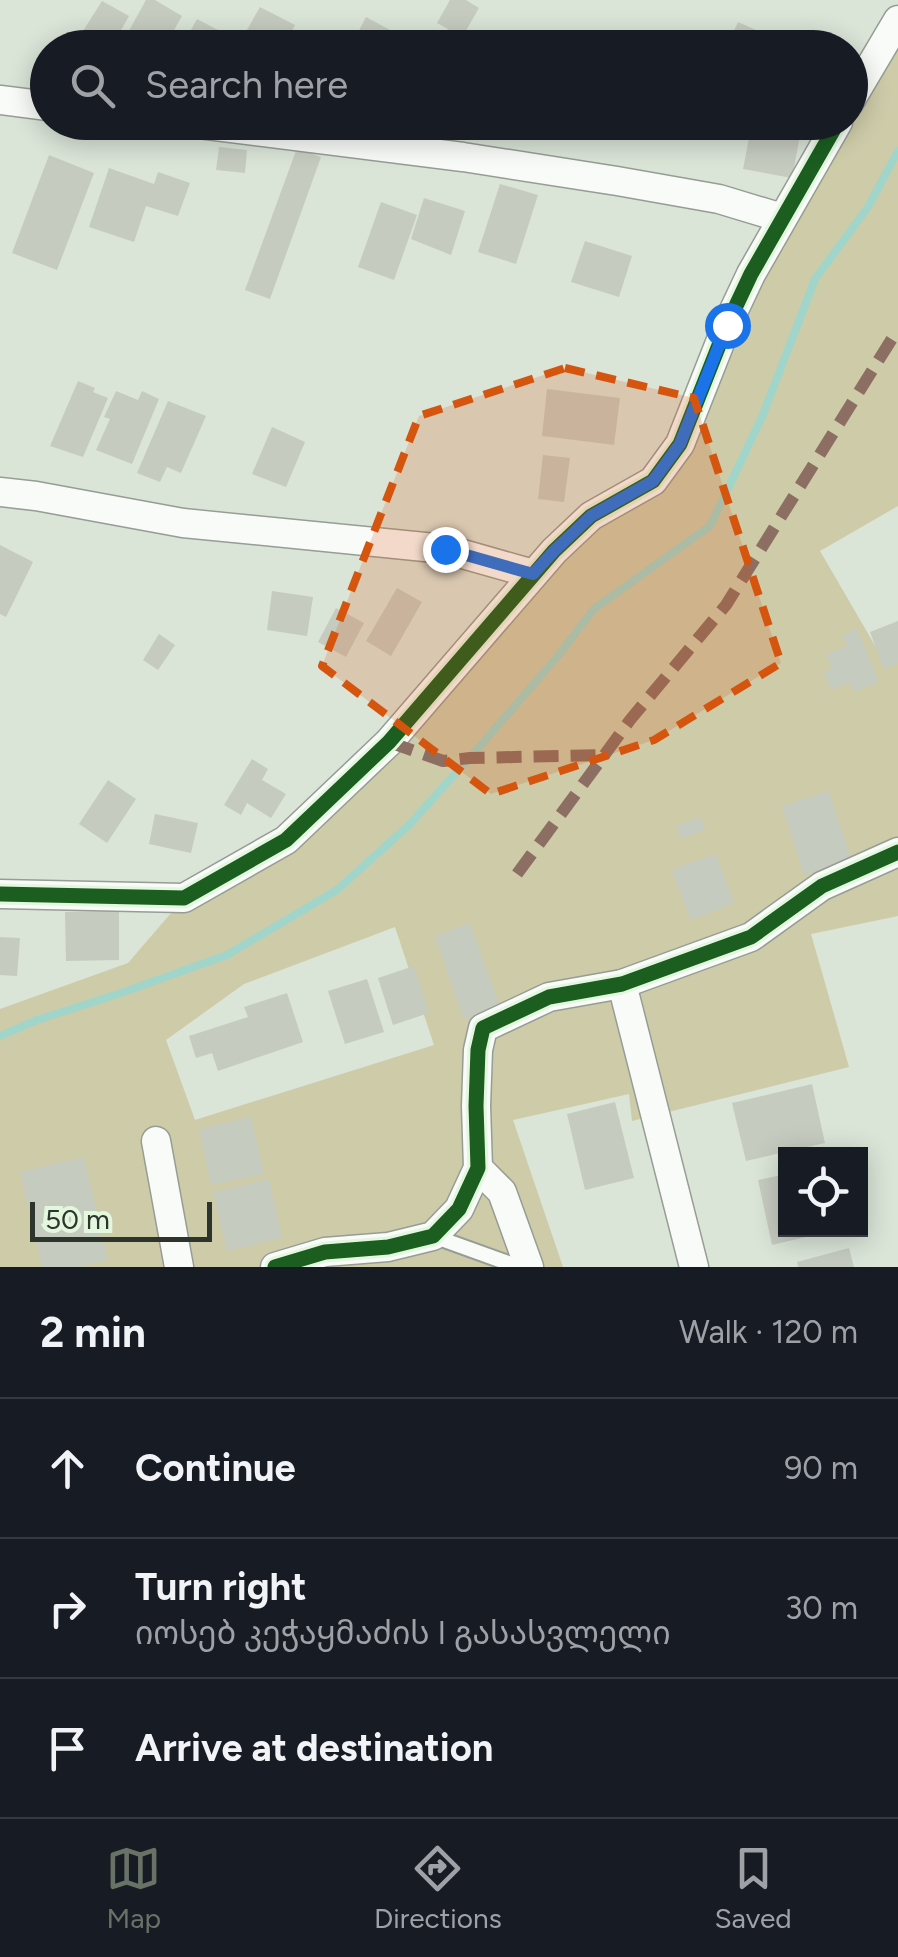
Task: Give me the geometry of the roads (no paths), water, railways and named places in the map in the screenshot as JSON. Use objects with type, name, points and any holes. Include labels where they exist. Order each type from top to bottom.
[{"type":"street","points":[[868,71],[898,20]]},
{"type":"street","points":[[0,100],[30,104]]},
{"type":"street","points":[[328,140],[598,178],[719,199],[782,218]]},
{"type":"street","points":[[0,894],[184,898],[286,840],[388,742],[554,551],[591,516],[653,481],[680,444],[751,274],[828,140]]},
{"type":"street","points":[[0,492],[183,523],[445,549],[533,574]]},
{"type":"street","points":[[276,1267],[325,1252],[388,1246],[434,1236],[459,1209],[478,1168],[478,1050],[483,1028],[549,997],[622,984],[751,937],[822,886],[898,852]]},
{"type":"street","points":[[622,984],[694,1267]]},
{"type":"street","points":[[156,1141],[179,1267]]},
{"type":"street","points":[[478,1168],[502,1192],[529,1267]]},
{"type":"lane","points":[[434,1236],[519,1267]]},
{"type":"waterway","points":[[0,1036],[227,955],[337,890],[409,825],[558,656],[594,609],[710,526],[762,417],[815,279],[868,207],[898,151]]}]
